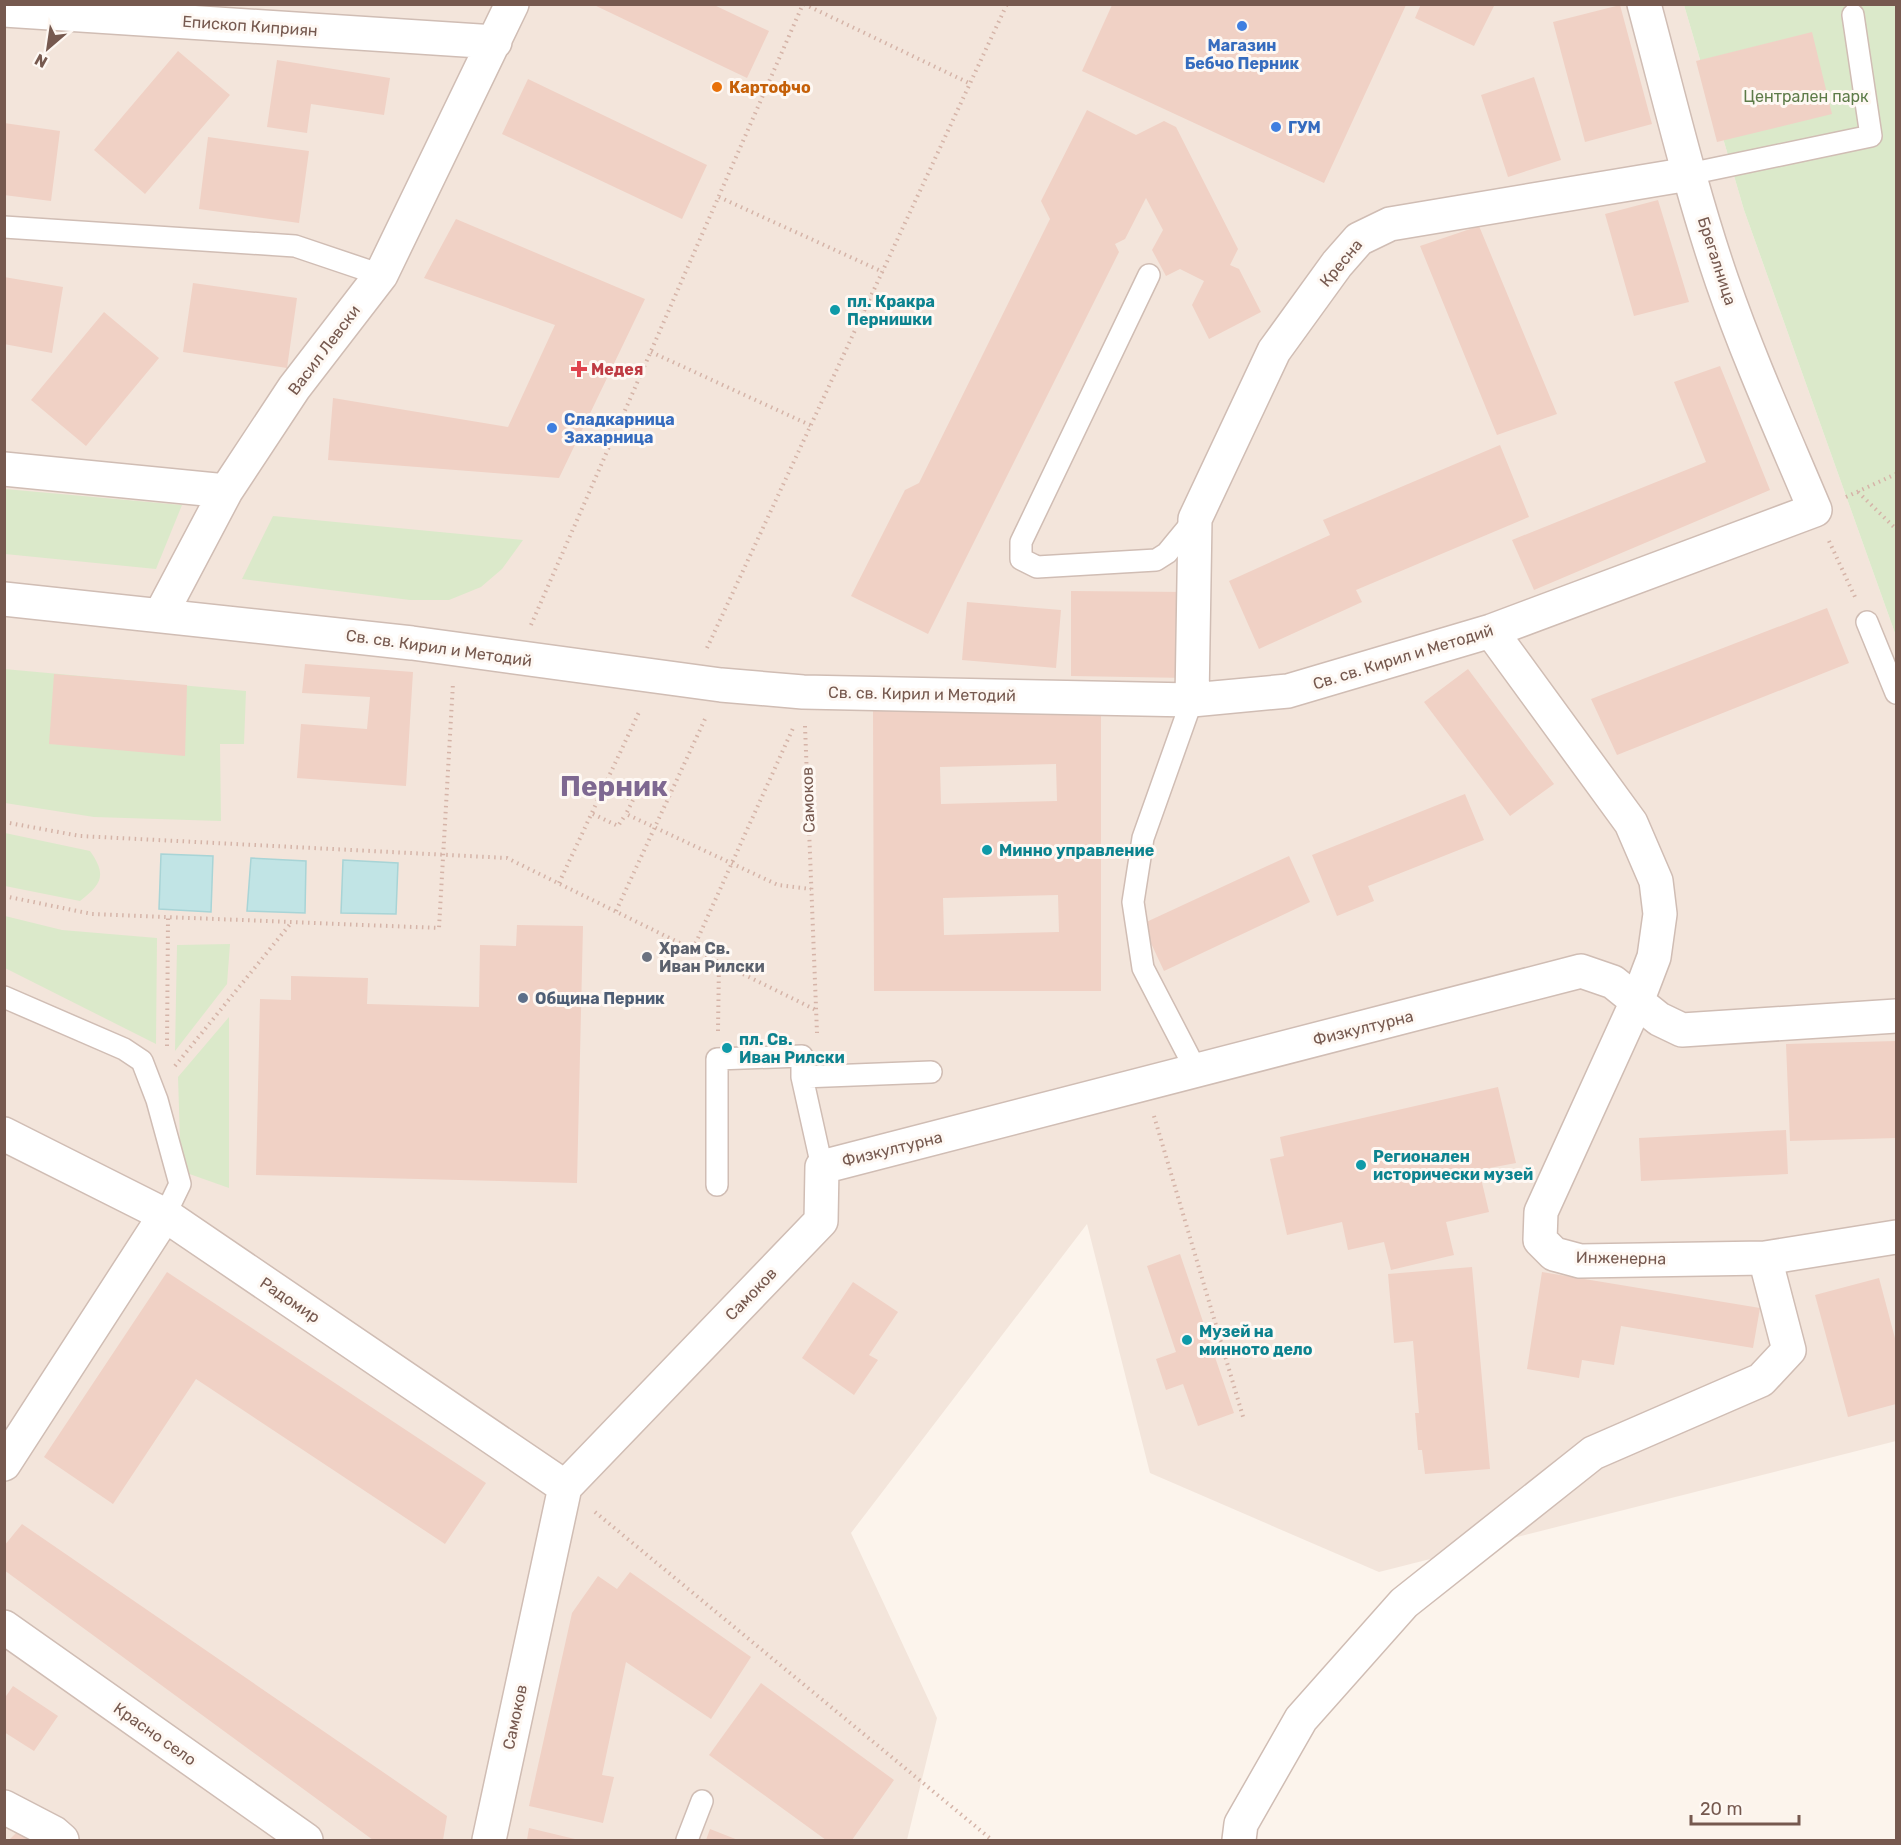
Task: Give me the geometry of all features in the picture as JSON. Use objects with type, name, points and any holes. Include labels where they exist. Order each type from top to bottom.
[{"type":"street","name":"Васил Левски","points":[[161,614],[226,491],[294,388],[381,275],[512,4]]},
{"type":"street","name":"Брегалница","points":[[1644,4],[1689,174],[1722,280],[1750,357],[1815,510]]},
{"type":"street","name":"Епископ Киприян","points":[[4,10],[495,42]]},
{"type":"street","name":"Кресна","points":[[1195,519],[1274,351],[1337,264],[1359,238],[1390,224],[1689,174]]},
{"type":"street","points":[[4,469],[226,491]]},
{"type":"street","name":"Св. св. Кирил и Методий","points":[[4,599],[161,614],[455,649],[804,699],[1192,700],[1288,691],[1491,631],[1815,510]]},
{"type":"street","points":[[1192,700],[1195,519]]},
{"type":"street","name":"Инженерна","points":[[1491,631],[1631,823],[1656,881],[1660,914],[1654,957],[1638,999],[1541,1212],[1540,1240],[1554,1254],[1581,1261],[1765,1258],[1896,1237]]},
{"type":"street","name":"Физкултурна","points":[[822,1167],[1581,971],[1613,982],[1638,999],[1659,1019],[1682,1030],[1896,1016]]},
{"type":"street","name":"Радомир","points":[[4,1134],[165,1215],[565,1487]]},
{"type":"street","name":"Самоков","points":[[489,1840],[565,1487],[821,1221],[822,1167]]},
{"type":"street","points":[[4,1464],[165,1215]]},
{"type":"street","points":[[1239,1840],[1241,1824],[1301,1719],[1404,1603],[1593,1453],[1761,1380],[1789,1350],[1765,1258]]},
{"type":"street","name":"Красно село","points":[[4,1627],[306,1840]]},
{"type":"street","points":[[4,1807],[54,1833],[62,1840]]},
{"type":"lane","points":[[1689,174],[1871,136],[1853,15]]},
{"type":"lane","points":[[4,227],[295,246],[381,275]]},
{"type":"lane","points":[[1149,275],[1022,542],[1021,560],[1037,567],[1156,560],[1167,553],[1195,519]]},
{"type":"lane","points":[[1867,622],[1896,693]]},
{"type":"lane","points":[[1192,700],[1143,837],[1133,902],[1143,968],[1196,1070]]},
{"type":"lane","points":[[4,997],[124,1049],[142,1061],[157,1100],[180,1184],[165,1215]]},
{"type":"lane","points":[[717,1185],[717,1059],[802,1056],[810,1077],[822,1167]]},
{"type":"lane","points":[[810,1077],[931,1072]]},
{"type":"lane","points":[[687,1840],[702,1801]]},
{"type":"path","points":[[516,659],[804,4],[970,84]]},
{"type":"path","points":[[616,911],[654,829],[706,684],[812,426],[1007,4]]},
{"type":"path","points":[[719,197],[883,272]]},
{"type":"path","points":[[651,352],[812,426]]},
{"type":"path","points":[[1896,474],[1858,492],[1896,529]]},
{"type":"path","points":[[1815,510],[1867,622]]},
{"type":"path","points":[[4,896],[92,914],[439,928],[455,649]]},
{"type":"path","points":[[559,883],[606,787],[654,677]]},
{"type":"path","points":[[693,950],[804,699]]},
{"type":"path","name":"Самоков","points":[[804,699],[816,1010],[810,1077]]},
{"type":"path","points":[[592,814],[618,826],[626,814],[633,800],[606,787]]},
{"type":"path","points":[[626,814],[778,885],[811,889]]},
{"type":"path","points":[[4,822],[80,836],[507,858],[816,1010]]},
{"type":"path","points":[[167,1053],[168,917]]},
{"type":"path","points":[[167,1076],[291,922]]},
{"type":"path","points":[[717,1059],[719,963]]},
{"type":"path","points":[[1144,1084],[1244,1420]]},
{"type":"path","points":[[565,1487],[992,1840]]},
{"type":"shaded area","points":[[5,5],[1684,5],[1744,210],[1896,636],[1896,1441],[1379,1572],[1150,1473],[1087,1224],[851,1533],[937,1718],[907,1840],[5,1840]]},
{"type":"green space","name":"Централен парк","points":[[1684,5],[1896,5],[1896,636],[1744,210]]},
{"type":"green space","points":[[5,489],[182,505],[156,569],[5,554]]},
{"type":"green space","points":[[273,516],[523,540],[502,569],[481,587],[449,600],[410,600],[242,579]]},
{"type":"green space","points":[[4,669],[246,691],[244,744],[220,744],[221,821],[94,817],[5,803]]},
{"type":"green space","points":[[5,833],[90,851],[99,867],[100,879],[80,901],[5,886]]},
{"type":"green space","points":[[5,916],[62,930],[157,938],[156,1044],[5,968]]},
{"type":"green space","points":[[230,944],[227,984],[175,1051],[177,945]]},
{"type":"green space","points":[[229,1017],[229,1188],[181,1171],[178,1077]]},
{"type":"water","points":[[161,854],[213,856],[211,912],[159,909]]},
{"type":"water","points":[[251,858],[306,861],[305,913],[247,911]]},
{"type":"water","points":[[343,860],[398,863],[396,914],[341,913]]},
{"type":"building","points":[[592,4],[712,4],[769,31],[747,78]]},
{"type":"building","points":[[1421,4],[1491,4],[1494,6],[1474,46],[1415,18]]},
{"type":"building","name":"ГУМ","points":[[1112,5],[1406,5],[1324,183],[1082,71]]},
{"type":"building","points":[[1620,5],[1652,124],[1585,142],[1553,22]]},
{"type":"building","points":[[1812,32],[1832,114],[1717,142],[1696,61]]},
{"type":"building","points":[[178,51],[230,95],[145,194],[94,150]]},
{"type":"building","points":[[277,60],[390,78],[384,115],[311,104],[307,133],[267,127]]},
{"type":"building","points":[[1534,77],[1561,160],[1508,177],[1481,95]]},
{"type":"building","points":[[528,79],[707,165],[682,219],[502,134]]},
{"type":"building","points":[[1087,110],[1136,135],[1164,121],[1176,127],[1238,249],[1230,265],[1239,269],[1261,312],[1209,339],[1192,305],[1204,281],[1180,269],[1166,276],[1152,250],[1163,230],[1146,198],[1125,239],[1115,244],[1119,252],[928,634],[851,596],[905,490],[919,483],[1050,219],[1041,201]]},
{"type":"building","points":[[4,123],[60,131],[51,201],[4,195]]},
{"type":"building","points":[[208,137],[309,151],[299,223],[199,209]]},
{"type":"building","points":[[1658,200],[1689,302],[1634,316],[1605,214]]},
{"type":"building","points":[[456,219],[645,299],[559,478],[328,460],[333,398],[508,427],[555,325],[424,278]]},
{"type":"building","points":[[1479,226],[1557,414],[1497,435],[1420,246]]},
{"type":"building","points":[[4,277],[63,287],[52,353],[4,344]]},
{"type":"building","points":[[193,283],[297,298],[287,368],[183,352]]},
{"type":"building","points":[[104,312],[159,358],[86,446],[31,400]]},
{"type":"building","points":[[1720,366],[1770,490],[1534,590],[1512,540],[1706,462],[1674,382]]},
{"type":"building","points":[[1500,445],[1529,517],[1356,590],[1362,602],[1259,649],[1229,581],[1330,535],[1323,520]]},
{"type":"building","points":[[1071,591],[1186,592],[1188,678],[1071,676]]},
{"type":"building","points":[[967,602],[1061,610],[1056,668],[962,660]]},
{"type":"building","points":[[1827,608],[1849,663],[1617,755],[1591,699]]},
{"type":"building","points":[[305,664],[413,672],[406,786],[297,778],[301,724],[367,729],[370,697],[302,693]]},
{"type":"building","points":[[1468,669],[1554,784],[1510,816],[1424,702]]},
{"type":"building","points":[[54,674],[187,685],[185,756],[49,744]]},
{"type":"building","name":"Минно управление","points":[[873,711],[1101,712],[1101,991],[874,991]],"holes":[[[1056,764],[1057,801],[941,804],[940,767]],[[1058,895],[1059,932],[944,935],[943,898]]]},
{"type":"building","points":[[1465,794],[1484,840],[1368,886],[1374,901],[1337,916],[1312,855]]},
{"type":"building","points":[[1289,856],[1310,902],[1164,971],[1142,924]]},
{"type":"building","points":[[517,925],[583,926],[577,1183],[256,1175],[260,999],[291,1000],[291,976],[368,978],[367,1004],[479,1007],[480,945],[516,946]]},
{"type":"building","points":[[1896,1041],[1896,1138],[1790,1141],[1786,1044]]},
{"type":"building","points":[[1498,1087],[1516,1163],[1479,1170],[1489,1212],[1446,1222],[1454,1255],[1391,1270],[1384,1242],[1348,1250],[1342,1222],[1287,1235],[1270,1159],[1284,1156],[1280,1137]]},
{"type":"building","points":[[1786,1130],[1788,1174],[1641,1181],[1639,1138]]},
{"type":"building","points":[[1180,1254],[1234,1413],[1198,1426],[1183,1384],[1166,1390],[1156,1359],[1176,1352],[1147,1266]]},
{"type":"building","points":[[1472,1267],[1490,1469],[1425,1474],[1422,1450],[1418,1450],[1415,1413],[1419,1413],[1413,1341],[1394,1343],[1388,1274]]},
{"type":"building","points":[[167,1272],[486,1483],[445,1544],[196,1379],[113,1504],[44,1457]]},
{"type":"building","points":[[1542,1272],[1760,1308],[1753,1348],[1621,1326],[1614,1365],[1582,1360],[1579,1378],[1527,1369]]},
{"type":"building","points":[[1879,1278],[1896,1342],[1896,1404],[1848,1417],[1815,1295]]},
{"type":"building","points":[[853,1282],[898,1312],[869,1355],[878,1360],[854,1395],[802,1358]]},
{"type":"building","points":[[22,1524],[447,1816],[443,1840],[373,1840],[4,1570],[4,1546]]},
{"type":"building","points":[[630,1572],[751,1657],[711,1719],[626,1662],[602,1775],[614,1777],[603,1823],[529,1806],[572,1613],[598,1576],[617,1589]]},
{"type":"building","points":[[761,1683],[894,1780],[852,1840],[826,1840],[709,1755]]},
{"type":"building","points":[[13,1686],[58,1716],[34,1751],[4,1732],[4,1699]]},
{"type":"building","points":[[529,1828],[579,1840],[527,1840]]},
{"type":"building","points":[[20,1829],[32,1840],[9,1840]]},
{"type":"building","points":[[710,1829],[738,1840],[706,1840]]},
{"type":"place","name":"Магазин Бебчо Перник","points":[[1242,26]]},
{"type":"place","name":"Картофчо","points":[[717,87]]},
{"type":"place","name":"ГУМ","points":[[1276,127]]},
{"type":"place","name":"пл. Кракра Пернишки","points":[[835,310]]},
{"type":"place","name":"Медея","points":[[579,369]]},
{"type":"place","name":"Сладкарница Захарница","points":[[552,428]]},
{"type":"place","name":"Минно управление","points":[[987,850]]},
{"type":"place","name":"Храм Св. Иван Рилски","points":[[647,957]]},
{"type":"place","name":"Община Перник","points":[[523,998]]},
{"type":"place","name":"пл. Св. Иван Рилски","points":[[727,1048]]},
{"type":"place","name":"Регионален исторически музей","points":[[1361,1165]]},
{"type":"place","name":"Музей на минното дело","points":[[1187,1340]]},
{"type":"district","name":"Перник","points":[[614,786]]}]
